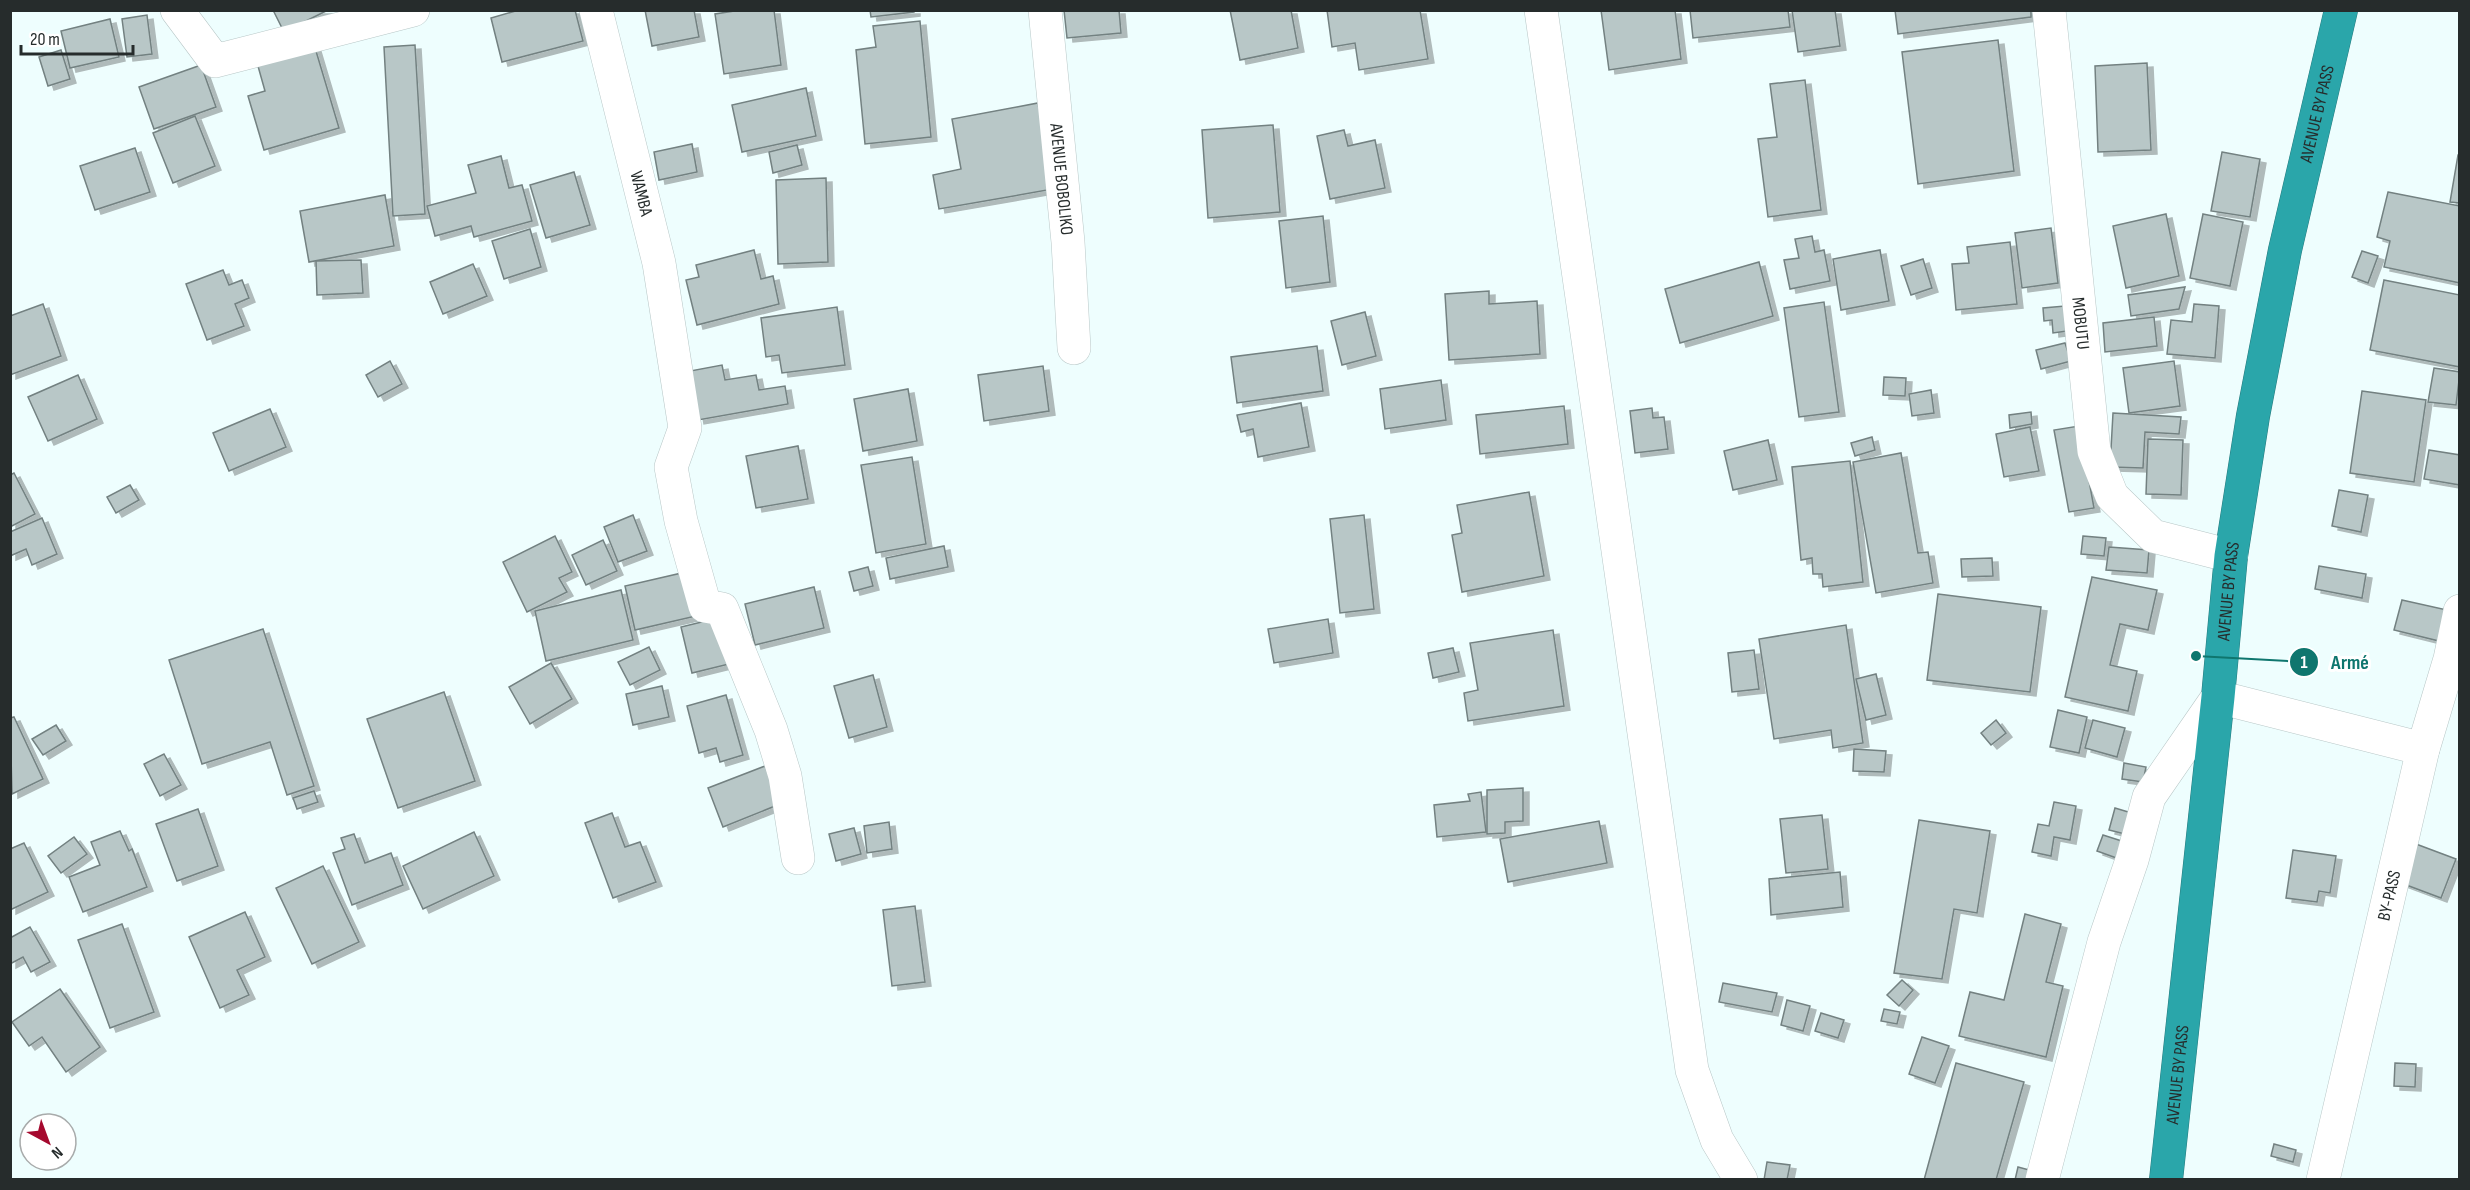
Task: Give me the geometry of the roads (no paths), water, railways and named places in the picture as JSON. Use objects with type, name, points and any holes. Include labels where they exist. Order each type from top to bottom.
[{"type":"highway","name":"AVENUE BY PASS","points":[[2166,1179],[2231,556],[2253,416],[2284,250],[2342,10]]},
{"type":"street","points":[[177,10],[215,61],[413,10]]},
{"type":"street","name":"WAMBA","points":[[596,10],[659,263],[685,428],[671,467],[681,521],[705,606],[722,609],[771,730],[784,776],[798,858]]},
{"type":"street","name":"AVENUE BOBOLIKO","points":[[1045,10],[1068,242],[1074,348]]},
{"type":"street","points":[[1541,10],[1692,1070],[1717,1140],[1741,1179]]},
{"type":"street","name":"MOBUTU","points":[[2049,10],[2094,451],[2112,496],[2153,536],[2231,556]]},
{"type":"street","name":"BY-PASS","points":[[2323,1179],[2423,748],[2455,660],[2460,611]]},
{"type":"street","points":[[2042,1179],[2104,942],[2132,860],[2148,797],[2218,697],[2423,748]]},
{"type":"place","name":"Armé","points":[[2196,656]]}]
